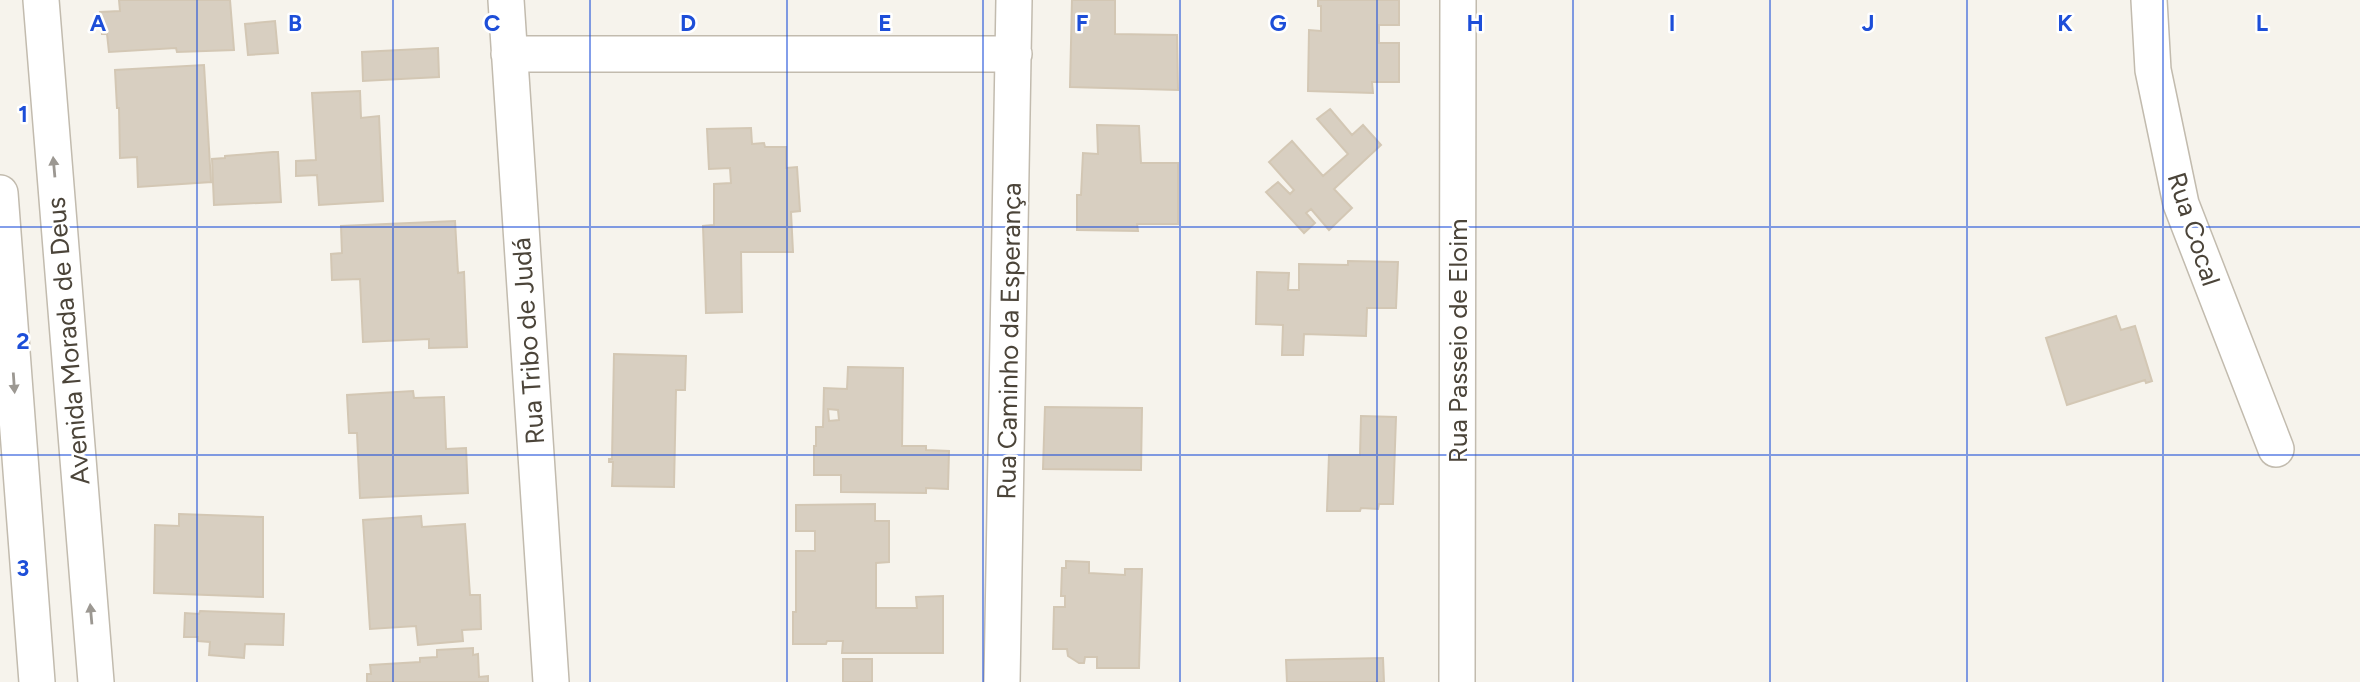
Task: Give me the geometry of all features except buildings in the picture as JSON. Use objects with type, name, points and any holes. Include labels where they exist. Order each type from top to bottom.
[{"type":"street","name":"Avenida Morada de Deus","points":[[41,0],[96,682]]},
{"type":"street","name":"Rua Tribo de Judá","points":[[506,0],[551,682]]},
{"type":"street","name":"Rua Caminho da Esperança","points":[[1002,682],[1014,0]]},
{"type":"street","name":"Rua Passeio de Eloim","points":[[1457,682],[1458,0]]},
{"type":"street","name":"Rua Cocal","points":[[2149,0],[2153,70],[2181,204],[2276,449]]},
{"type":"street","points":[[509,54],[1014,54]]},
{"type":"street","name":"Avenida Morada de Deus","points":[[0,193],[37,682]]}]
